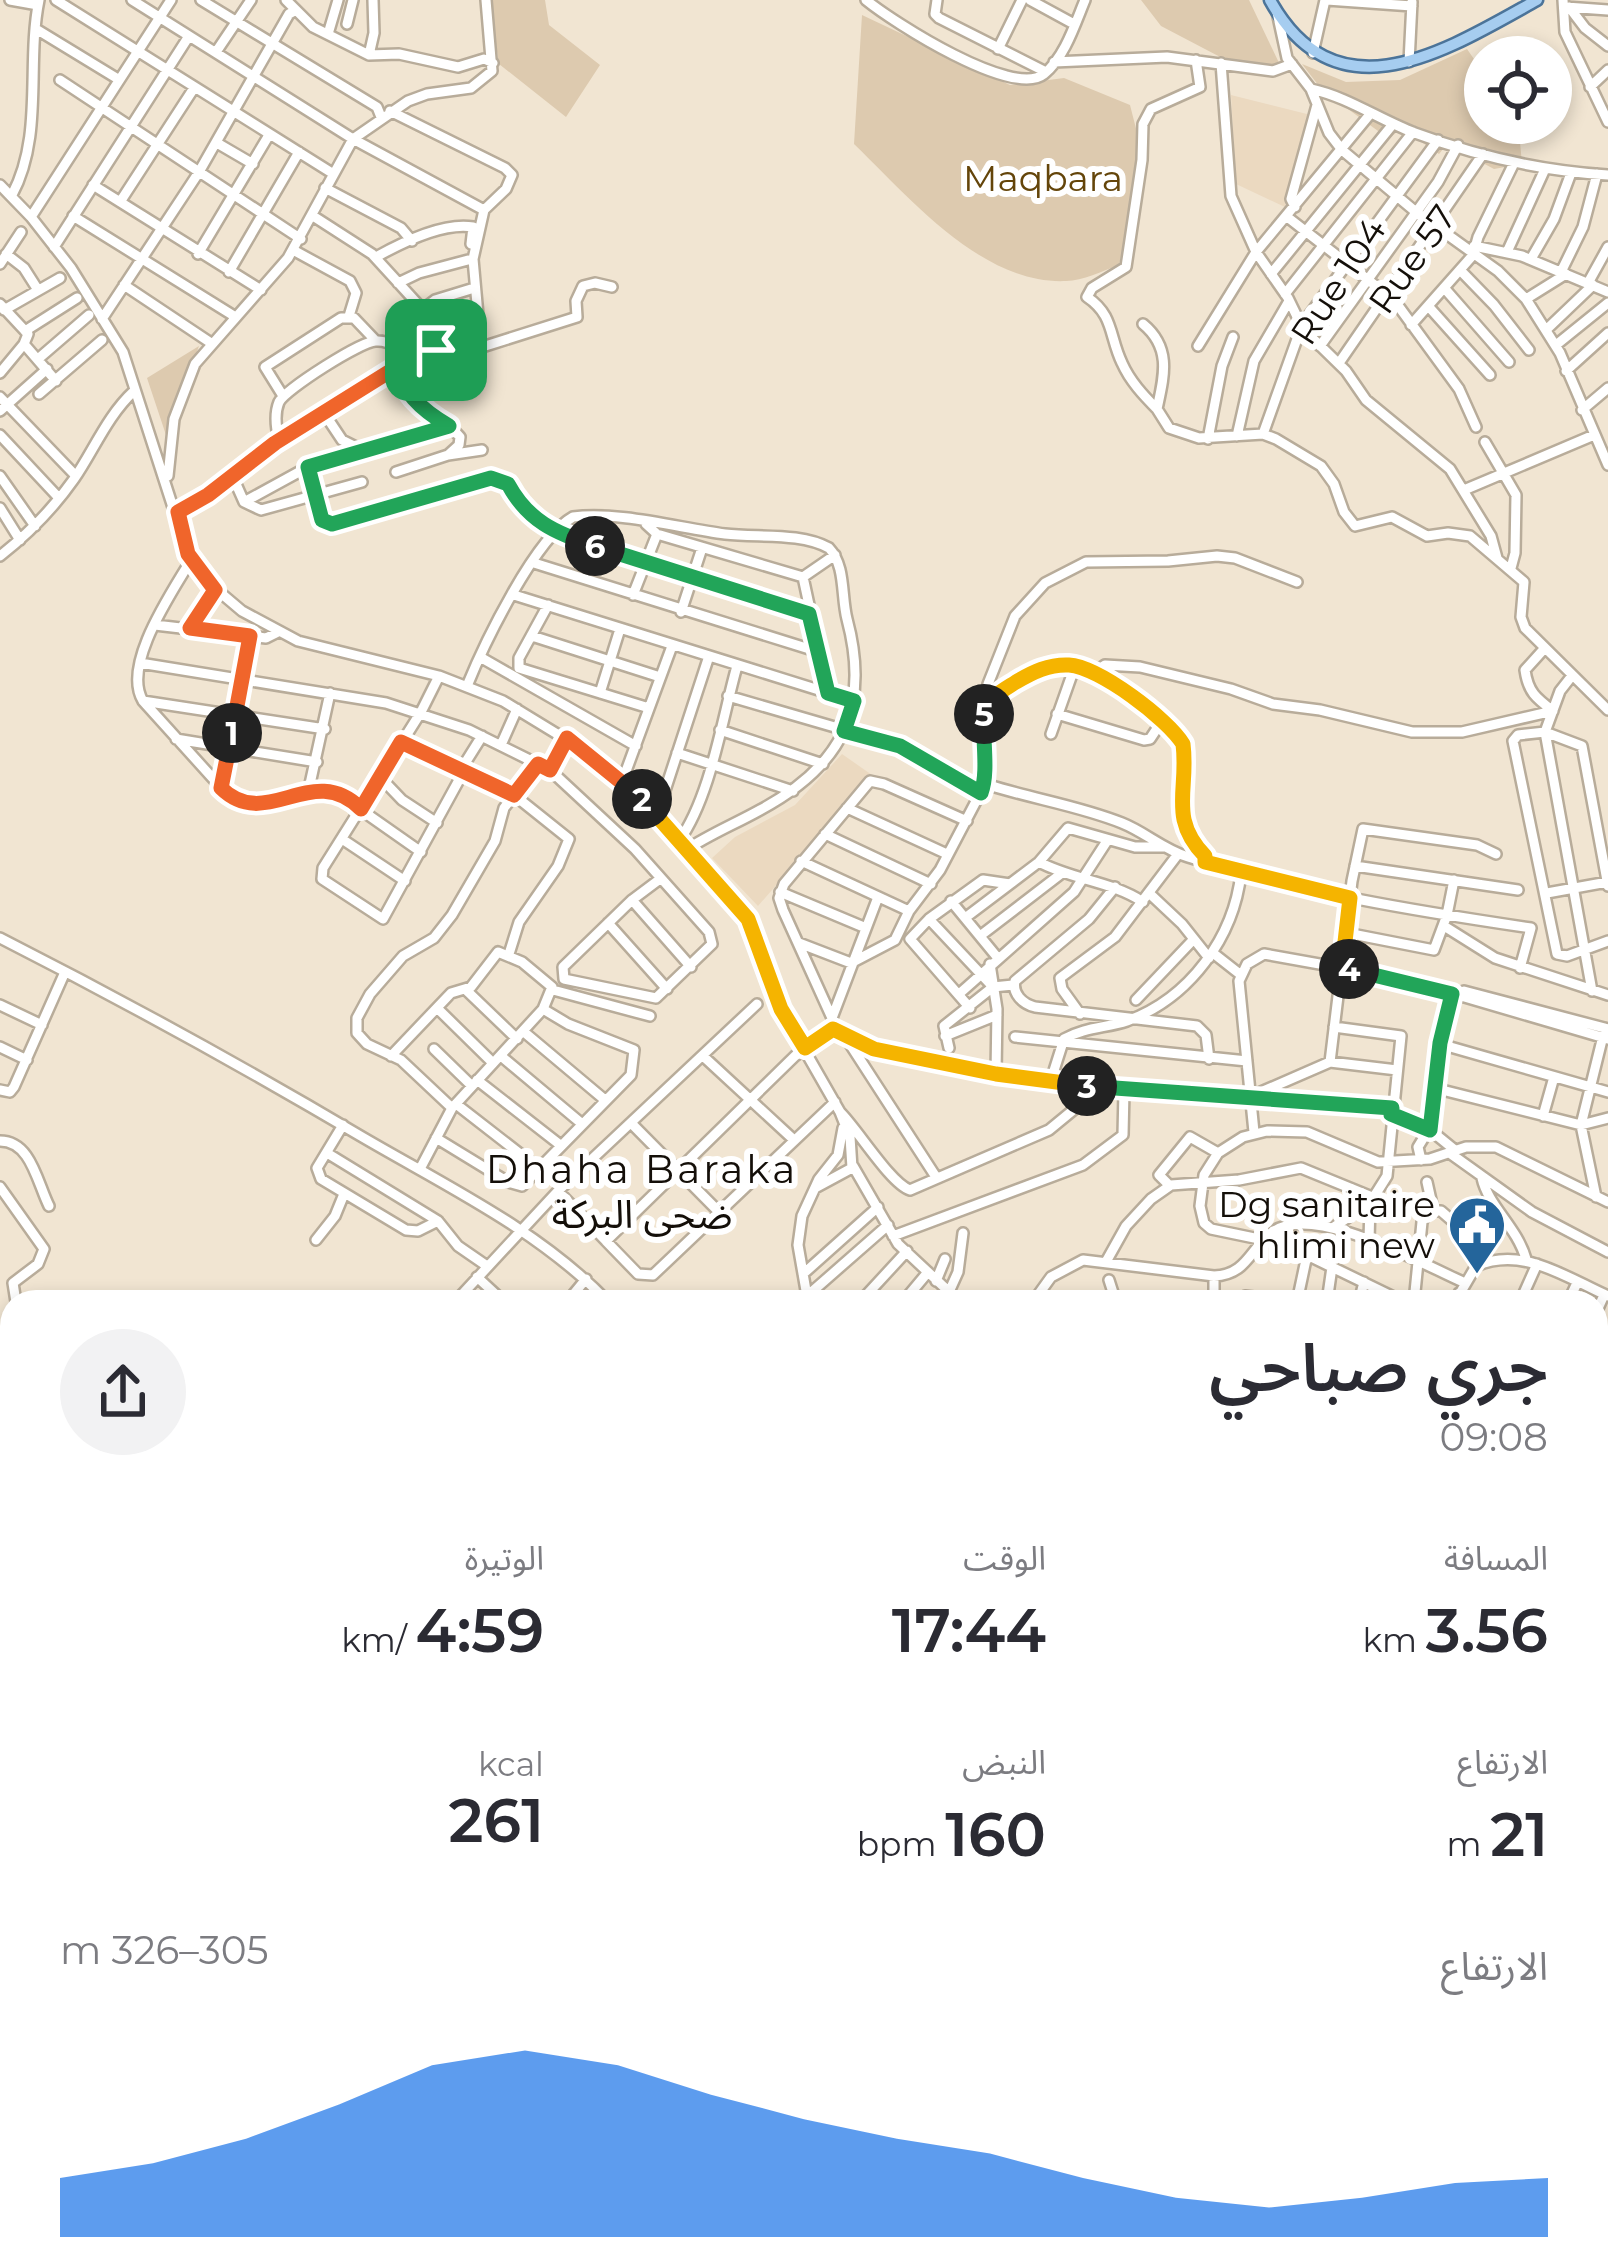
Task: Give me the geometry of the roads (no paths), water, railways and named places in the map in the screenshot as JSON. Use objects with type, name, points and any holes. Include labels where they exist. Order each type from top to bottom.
[{"type":"main road","points":[[1270,0],[1288,31],[1313,53],[1358,67],[1409,62],[1537,0]]},
{"type":"street","points":[[10,0],[39,3],[35,89],[23,165],[12,195]]},
{"type":"street","points":[[56,0],[332,173]]},
{"type":"street","points":[[132,0],[353,139],[484,210]]},
{"type":"street","points":[[31,217],[171,0]]},
{"type":"street","points":[[201,0],[385,114],[509,170],[511,182],[484,210],[474,253],[474,293]]},
{"type":"street","points":[[216,52],[251,0]]},
{"type":"street","points":[[286,0],[328,34],[369,55],[405,55],[458,67],[484,59],[493,63]]},
{"type":"street","points":[[328,34],[338,0]]},
{"type":"street","points":[[347,24],[353,0]]},
{"type":"street","points":[[369,55],[373,0]]},
{"type":"street","points":[[168,487],[176,411],[188,379],[211,343],[301,239],[353,139],[385,114],[418,97],[484,81],[493,63],[486,0]]},
{"type":"street","points":[[866,0],[972,64],[1022,79],[1047,70],[1167,57],[1274,71],[1292,64]]},
{"type":"street","points":[[937,0],[939,18],[1047,70]]},
{"type":"street","points":[[998,49],[1026,0],[1074,24]]},
{"type":"street","points":[[1047,70],[1085,0]]},
{"type":"street","points":[[1313,53],[1326,0],[1412,3],[1409,62]]},
{"type":"street","points":[[1565,5],[1608,10]]},
{"type":"street","points":[[1565,5],[1608,46]]},
{"type":"street","points":[[1565,5],[1565,32],[1590,87],[1604,102],[1608,122]]},
{"type":"street","points":[[102,319],[199,172],[289,14],[296,10]]},
{"type":"street","points":[[1276,12],[1280,41],[1342,150],[1436,227],[1500,268],[1526,299],[1556,345],[1608,466]]},
{"type":"street","points":[[36,28],[118,79]]},
{"type":"street","points":[[54,247],[189,36]]},
{"type":"street","points":[[1196,60],[1200,87],[1151,109],[1143,124],[1126,267],[1087,294],[1102,307],[1127,373],[1174,431],[1208,439],[1263,434],[1321,466],[1352,525],[1396,518],[1427,536],[1470,536],[1525,584],[1522,621],[1544,650],[1608,710]]},
{"type":"street","points":[[1221,63],[1231,196],[1256,252],[1302,326],[1339,363],[1366,400],[1450,469],[1492,536],[1497,558]]},
{"type":"street","points":[[457,90],[458,67]]},
{"type":"street","points":[[1590,87],[1608,70]]},
{"type":"street","points":[[60,80],[301,239]]},
{"type":"street","points":[[120,202],[194,88]]},
{"type":"street","points":[[1311,89],[1413,132],[1483,154],[1545,169],[1602,174],[1564,273],[1526,299]]},
{"type":"street","points":[[1317,105],[1291,212],[1306,233],[1389,296],[1459,389],[1476,427]]},
{"type":"street","points":[[1198,346],[1256,252],[1371,113]]},
{"type":"street","points":[[1270,274],[1393,124]]},
{"type":"street","points":[[1237,436],[1254,361],[1287,297],[1413,132]]},
{"type":"street","points":[[198,254],[269,135]]},
{"type":"street","name":"Rue 104","points":[[1263,434],[1302,326],[1438,140]]},
{"type":"street","points":[[217,142],[253,164]]},
{"type":"street","points":[[1320,346],[1370,280],[1458,145]]},
{"type":"street","points":[[229,272],[299,152]]},
{"type":"street","name":"Rue 57","points":[[1339,363],[1483,154]]},
{"type":"street","points":[[1411,325],[1461,272],[1514,163]]},
{"type":"street","points":[[1507,252],[1545,169]]},
{"type":"street","points":[[1494,305],[1554,219],[1571,173]]},
{"type":"street","points":[[0,185],[54,247],[126,359],[191,560],[215,590],[278,632],[467,686],[567,738],[657,815],[748,919],[781,1009],[850,1137],[844,1164],[815,1188],[800,1231],[806,1290]]},
{"type":"street","points":[[93,185],[261,290]]},
{"type":"street","points":[[325,188],[401,228],[412,241]]},
{"type":"street","points":[[73,216],[234,316]]},
{"type":"street","points":[[313,216],[376,257],[422,310],[443,349]]},
{"type":"street","points":[[376,257],[459,225],[472,226],[468,260],[478,315],[436,331],[412,358],[405,380],[423,409],[449,426],[460,442],[448,455]]},
{"type":"street","points":[[20,232],[3,259],[24,268],[38,290]]},
{"type":"street","points":[[1547,329],[1591,284],[1608,247]]},
{"type":"street","points":[[283,397],[267,375],[266,365],[349,316],[356,293],[350,280],[293,250]]},
{"type":"street","points":[[1474,250],[1528,258],[1608,292]]},
{"type":"street","points":[[398,284],[419,272],[468,260]]},
{"type":"street","points":[[1461,272],[1529,350]]},
{"type":"street","points":[[0,373],[28,338],[2,307],[60,278]]},
{"type":"street","points":[[124,285],[211,343]]},
{"type":"street","points":[[178,512],[279,440],[412,358],[443,349],[479,348],[548,323],[572,321],[583,286],[612,287]]},
{"type":"street","points":[[1446,290],[1510,362]]},
{"type":"street","points":[[422,310],[435,301],[474,293]]},
{"type":"street","points":[[26,331],[77,298]]},
{"type":"street","points":[[1556,345],[1608,303]]},
{"type":"street","points":[[1429,307],[1490,375]]},
{"type":"street","points":[[38,359],[89,315]]},
{"type":"street","points":[[349,316],[375,340],[412,358]]},
{"type":"street","points":[[1143,325],[1158,337],[1165,369],[1157,409]]},
{"type":"street","points":[[1567,371],[1608,333]]},
{"type":"street","points":[[1208,439],[1222,366],[1233,337]]},
{"type":"street","points":[[39,394],[102,340]]},
{"type":"street","points":[[279,440],[276,422],[283,397],[375,340]]},
{"type":"street","points":[[23,344],[56,382]]},
{"type":"street","points":[[47,369],[2,404],[76,476]]},
{"type":"street","points":[[1582,410],[1608,388]]},
{"type":"street","points":[[0,556],[59,498],[110,418],[134,391]]},
{"type":"street","points":[[324,412],[341,440],[364,451]]},
{"type":"street","points":[[244,502],[308,467],[449,426]]},
{"type":"street","points":[[0,435],[59,498]]},
{"type":"street","points":[[1464,490],[1600,439]]},
{"type":"street","points":[[1485,442],[1516,495],[1515,553],[1510,568]]},
{"type":"street","points":[[395,472],[482,450]]},
{"type":"street","points":[[308,467],[321,517],[329,524],[477,480],[500,479],[510,486],[523,510],[553,532],[809,614]]},
{"type":"street","points":[[232,475],[244,502],[261,510],[362,482]]},
{"type":"street","points":[[0,476],[35,526]]},
{"type":"street","points":[[0,508],[20,541]]},
{"type":"street","points":[[467,686],[514,595],[553,532],[566,520],[581,516],[824,544],[835,554],[857,664],[854,701],[844,731],[823,764],[794,791],[683,846]]},
{"type":"street","points":[[646,524],[657,534],[803,577]]},
{"type":"street","points":[[633,595],[657,534]]},
{"type":"street","points":[[681,612],[702,548]]},
{"type":"street","points":[[803,577],[835,554]]},
{"type":"street","points":[[992,698],[988,684],[1015,616],[1045,583],[1086,562],[1217,556],[1235,558],[1297,582]]},
{"type":"street","points":[[191,560],[140,663],[136,687],[142,700],[232,798],[252,803],[308,793],[344,794],[421,852]]},
{"type":"street","points":[[534,562],[819,652]]},
{"type":"street","points":[[803,577],[828,693]]},
{"type":"street","points":[[190,628],[215,590]]},
{"type":"street","points":[[514,595],[854,701]]},
{"type":"street","points":[[548,605],[519,658],[519,668],[649,709]]},
{"type":"street","points":[[155,625],[266,638],[278,632]]},
{"type":"street","points":[[600,693],[620,629]]},
{"type":"street","points":[[221,788],[250,636]]},
{"type":"street","points":[[532,636],[660,677]]},
{"type":"street","points":[[622,782],[672,646]]},
{"type":"street","points":[[1544,650],[1526,670],[1527,685],[1531,694],[1553,710]]},
{"type":"street","points":[[657,815],[709,656]]},
{"type":"street","points":[[480,657],[636,746]]},
{"type":"street","points":[[140,663],[243,677],[421,712],[550,770],[635,849],[710,932],[712,947],[656,998],[568,981],[561,976],[563,968],[632,900],[660,880]]},
{"type":"street","points":[[799,943],[851,963],[896,940],[983,788],[985,709],[992,698],[1033,672],[1056,665],[1094,673],[1162,721],[1183,744],[1182,820],[1205,862]]},
{"type":"street","points":[[1094,673],[1105,665],[1140,667],[1273,704],[1412,732],[1462,732],[1553,710]]},
{"type":"street","points":[[683,846],[737,666]]},
{"type":"street","points":[[1052,734],[1075,666]]},
{"type":"street","points":[[439,676],[320,874],[327,883],[383,919],[482,736]]},
{"type":"street","points":[[1571,677],[1545,732],[1592,991]]},
{"type":"street","points":[[308,793],[330,693]]},
{"type":"street","points":[[728,696],[900,746],[983,788],[1117,821],[1178,854],[1241,873],[1446,921],[1531,928],[1520,968]]},
{"type":"street","points":[[142,700],[325,729]]},
{"type":"street","points":[[501,745],[517,709]]},
{"type":"street","points":[[1058,714],[1144,740],[1150,739],[1162,721]]},
{"type":"street","points":[[720,730],[823,764]]},
{"type":"street","points":[[1547,893],[1608,883],[1582,746],[1545,732],[1518,735],[1513,741],[1557,954],[1567,956],[1608,941]]},
{"type":"street","points":[[550,770],[567,738]]},
{"type":"street","points":[[176,739],[316,762]]},
{"type":"street","points":[[401,742],[514,795],[548,819],[569,842],[519,922],[509,954]]},
{"type":"street","points":[[677,753],[794,791]]},
{"type":"street","points":[[537,1167],[358,1036],[359,1011],[403,956],[434,938],[446,924],[495,841],[499,820],[538,764]]},
{"type":"street","points":[[380,777],[402,800],[437,823]]},
{"type":"street","points":[[937,1178],[846,1036],[832,1023],[783,910],[780,892],[870,782],[967,821]]},
{"type":"street","points":[[848,808],[947,854]]},
{"type":"street","points":[[965,918],[1040,862],[1068,828],[1142,848],[1165,847]]},
{"type":"street","points":[[1330,1062],[1360,833],[1367,828],[1478,845],[1496,854]]},
{"type":"street","points":[[825,834],[931,884]]},
{"type":"street","points":[[342,838],[405,881]]},
{"type":"street","points":[[959,994],[1085,881],[1107,841]]},
{"type":"street","points":[[1080,1014],[1060,978],[1115,937],[1178,854]]},
{"type":"street","points":[[801,861],[909,911]]},
{"type":"street","points":[[1040,862],[1085,881],[1146,897],[1172,913],[1211,955],[1241,974]]},
{"type":"street","points":[[1355,866],[1518,890]]},
{"type":"street","points":[[980,936],[1062,873]]},
{"type":"street","points":[[1050,1083],[1060,1044],[1086,1029],[1127,1021],[1173,992],[1211,955],[1230,922],[1241,873]]},
{"type":"street","points":[[970,1008],[910,941],[928,919],[988,878],[1010,884]]},
{"type":"street","points":[[1347,933],[1428,952],[1435,949],[1454,880]]},
{"type":"street","points":[[997,1015],[947,1042],[944,1026],[994,987],[1013,985],[1089,919],[1115,887]]},
{"type":"street","points":[[780,892],[866,928]]},
{"type":"street","points":[[606,1241],[832,1023],[878,897]]},
{"type":"street","points":[[632,900],[691,967]]},
{"type":"street","points":[[951,901],[994,961],[996,1074]]},
{"type":"street","points":[[928,919],[994,987]]},
{"type":"street","points":[[1446,921],[1495,958],[1608,994]]},
{"type":"street","points":[[608,923],[667,989]]},
{"type":"street","points":[[0,956],[4,940],[230,1058],[523,1232],[597,1290]]},
{"type":"street","points":[[1136,1000],[1193,940]]},
{"type":"street","points":[[1254,1132],[1241,974],[1252,960],[1269,953],[1606,1034],[1581,1125],[1602,1200]]},
{"type":"street","points":[[391,1056],[451,993],[471,987],[494,955],[509,954],[548,981],[553,990],[650,1016]]},
{"type":"street","points":[[0,1090],[10,1092],[65,972]]},
{"type":"street","points":[[1013,985],[1022,1000],[1035,1007],[1200,1028],[1206,1035],[1209,1058]]},
{"type":"street","points":[[465,989],[605,1100]]},
{"type":"street","points":[[420,1169],[454,1106],[543,1010],[553,990]]},
{"type":"street","points":[[1421,1160],[1419,1143],[1430,1130],[1440,1043],[1454,994]]},
{"type":"street","points":[[466,1290],[558,1191],[757,1004]]},
{"type":"street","points":[[0,1005],[42,1025]]},
{"type":"street","points":[[437,1008],[581,1123]]},
{"type":"street","points":[[436,1138],[522,1186],[631,1076],[634,1049],[543,1010]]},
{"type":"street","points":[[1334,1027],[1400,1035],[1386,1178],[1371,1200],[1334,1227]]},
{"type":"street","points":[[846,1036],[874,1049],[1050,1083],[1392,1111],[1430,1130],[1482,1178],[1608,1252]]},
{"type":"street","points":[[1015,1037],[1247,1061]]},
{"type":"street","points":[[1440,1043],[1608,1092]]},
{"type":"street","points":[[0,1047],[27,1060]]},
{"type":"street","points":[[434,1049],[559,1144]]},
{"type":"street","points":[[703,1056],[794,1140]]},
{"type":"street","points":[[1251,1097],[1330,1062],[1397,1070]]},
{"type":"street","points":[[1543,1116],[1554,1077]]},
{"type":"street","points":[[837,1107],[901,1187],[915,1189],[1049,1130],[1100,1088]]},
{"type":"street","points":[[1433,1088],[1581,1125],[1608,1118]]},
{"type":"street","points":[[818,1290],[891,1230],[1083,1166],[1123,1135],[1124,1091]]},
{"type":"street","points":[[558,1191],[638,1274],[653,1275],[794,1140],[837,1107]]},
{"type":"street","points":[[343,1124],[317,1168],[318,1175],[406,1231],[422,1230],[438,1221]]},
{"type":"street","points":[[632,1124],[719,1212]]},
{"type":"street","points":[[1372,1290],[1269,1236],[1223,1233],[1207,1226],[1201,1214],[1202,1183],[1218,1153],[1254,1132],[1307,1132],[1365,1160],[1387,1162],[1496,1147],[1602,1200]]},
{"type":"street","points":[[1169,1185],[1159,1175],[1193,1137],[1218,1153]]},
{"type":"street","points":[[0,1141],[14,1142],[26,1153],[49,1206]]},
{"type":"street","points":[[327,1153],[438,1221],[458,1246],[487,1266]]},
{"type":"street","points":[[844,1164],[862,1180],[907,1251],[946,1290]]},
{"type":"street","points":[[1107,1261],[1126,1226],[1169,1185],[1301,1168],[1371,1200]]},
{"type":"street","points":[[1482,1178],[1484,1190],[1516,1232],[1526,1259]]},
{"type":"street","points":[[1416,1290],[1422,1222],[1432,1209],[1427,1182]]},
{"type":"street","points":[[0,1187],[44,1249],[38,1264],[13,1283],[14,1290]]},
{"type":"street","points":[[316,1240],[335,1216],[344,1194]]},
{"type":"street","points":[[1369,1241],[1371,1200]]},
{"type":"street","points":[[803,1274],[878,1207]]},
{"type":"street","points":[[1432,1209],[1442,1211],[1464,1231],[1476,1266]]},
{"type":"street","points":[[1042,1290],[1053,1274],[1083,1260],[1214,1276],[1240,1270],[1269,1236],[1295,1222],[1334,1227],[1369,1241],[1420,1263],[1456,1290]]},
{"type":"street","points":[[946,1290],[958,1272],[963,1233]]},
{"type":"street","points":[[871,1290],[907,1251]]},
{"type":"street","points":[[1300,1290],[1307,1255]]},
{"type":"street","points":[[945,1259],[946,1290]]},
{"type":"street","points":[[1460,1290],[1476,1266],[1526,1259],[1593,1290]]},
{"type":"street","points":[[1526,1290],[1538,1264]]},
{"type":"street","points":[[1328,1290],[1331,1267]]},
{"type":"street","points":[[1214,1276],[1214,1290]]},
{"type":"street","points":[[477,1277],[491,1290]]},
{"type":"street","points":[[577,1290],[586,1279]]},
{"type":"street","points":[[1109,1280],[1112,1290]]},
{"type":"street","points":[[1362,1290],[1364,1282]]},
{"type":"street","points":[[1574,1290],[1577,1283]]},
{"type":"street","points":[[0,1633],[0,1659]]},
{"type":"place","name":"Dg sanitaire hlimi new","points":[[1477,1276]]},
{"type":"district","name":"Dhaha Baraka ضحى البركة","points":[[642,1192]]},
{"type":"park label","name":"Maqbara","points":[[1043,178]]}]
